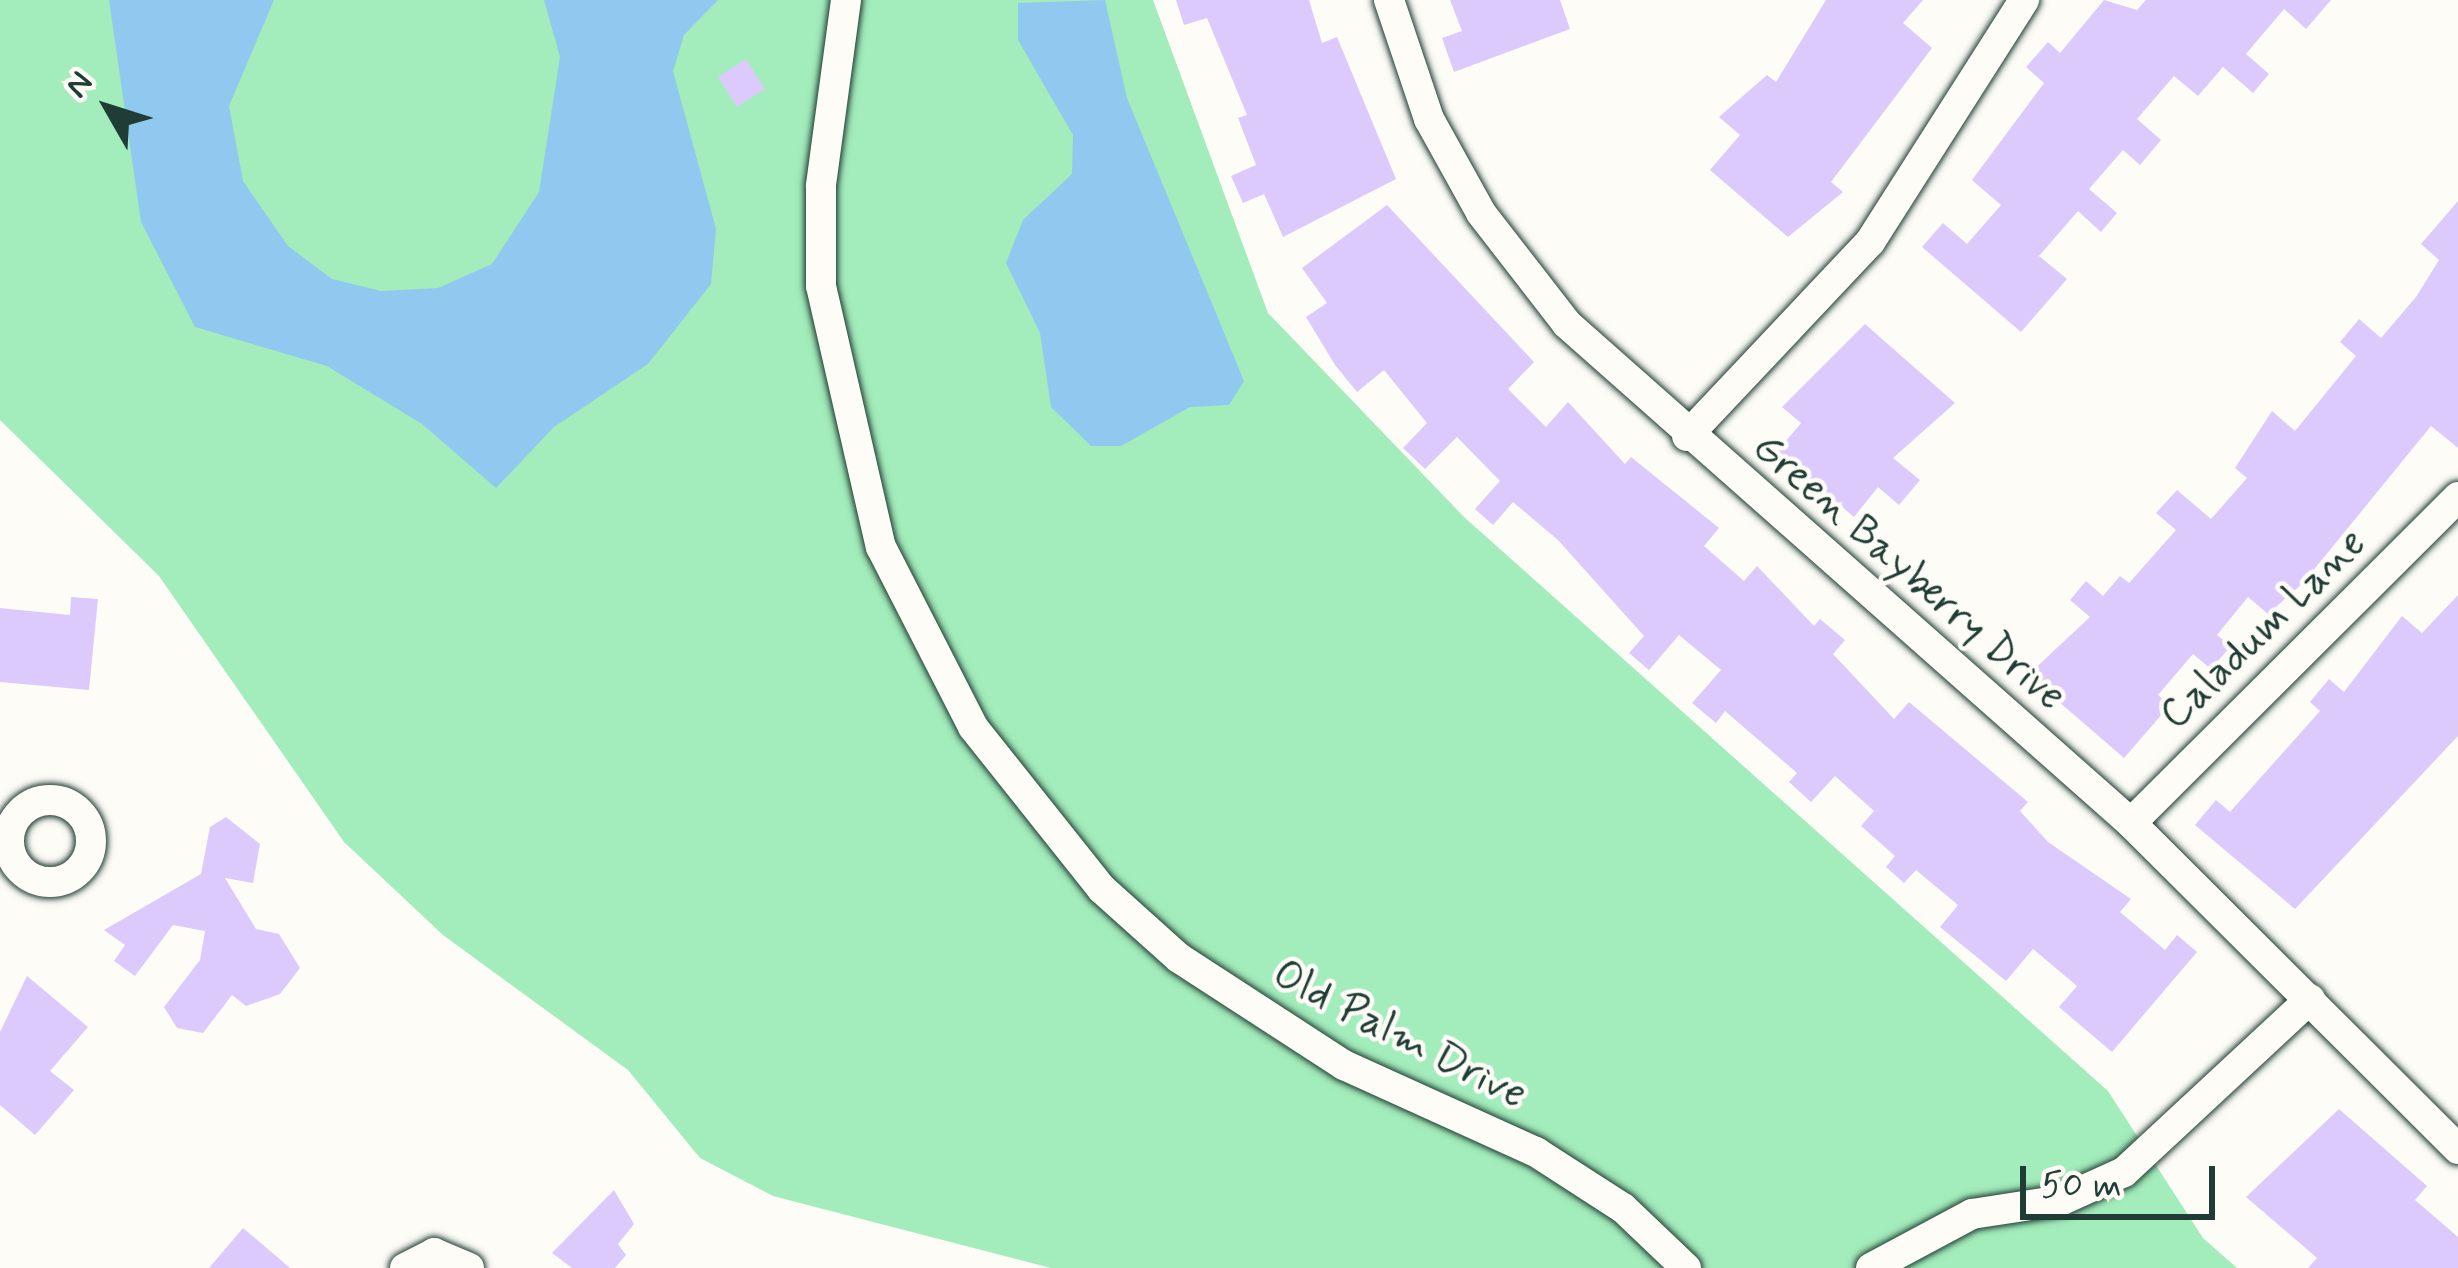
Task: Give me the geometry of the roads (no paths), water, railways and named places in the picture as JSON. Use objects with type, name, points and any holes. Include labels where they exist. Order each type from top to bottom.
[{"type":"street","name":"Old Palm Drive","points":[[847,0],[821,186],[821,286],[881,547],[973,727],[1102,890],[1179,958],[1344,1065],[1536,1152],[1623,1208],[1686,1268]]},
{"type":"street","name":"Green Bayberry Drive","points":[[1388,0],[1429,119],[1481,213],[1567,324],[1687,436],[2131,823],[2458,1149]]},
{"type":"street","points":[[1687,436],[1870,242],[2024,0]]},
{"type":"street","name":"Caladum Lane","points":[[2131,823],[2458,497]]},
{"type":"street","points":[[1870,1268],[1972,1214],[2062,1200],[2124,1172],[2310,999]]},
{"type":"street","points":[[405,1268],[434,1253],[469,1268]]},
{"type":"water","points":[[109,0],[274,0],[229,106],[243,181],[288,246],[332,279],[381,291],[438,288],[492,264],[539,192],[560,57],[544,0],[718,0],[684,35],[673,71],[716,229],[711,284],[648,364],[554,427],[496,488],[422,424],[327,366],[195,327],[141,222]]},
{"type":"water","points":[[1105,0],[1127,98],[1244,381],[1229,405],[1190,407],[1121,446],[1091,446],[1051,407],[1040,333],[1006,263],[1023,220],[1072,174],[1073,135],[1018,40],[1018,3]]}]
